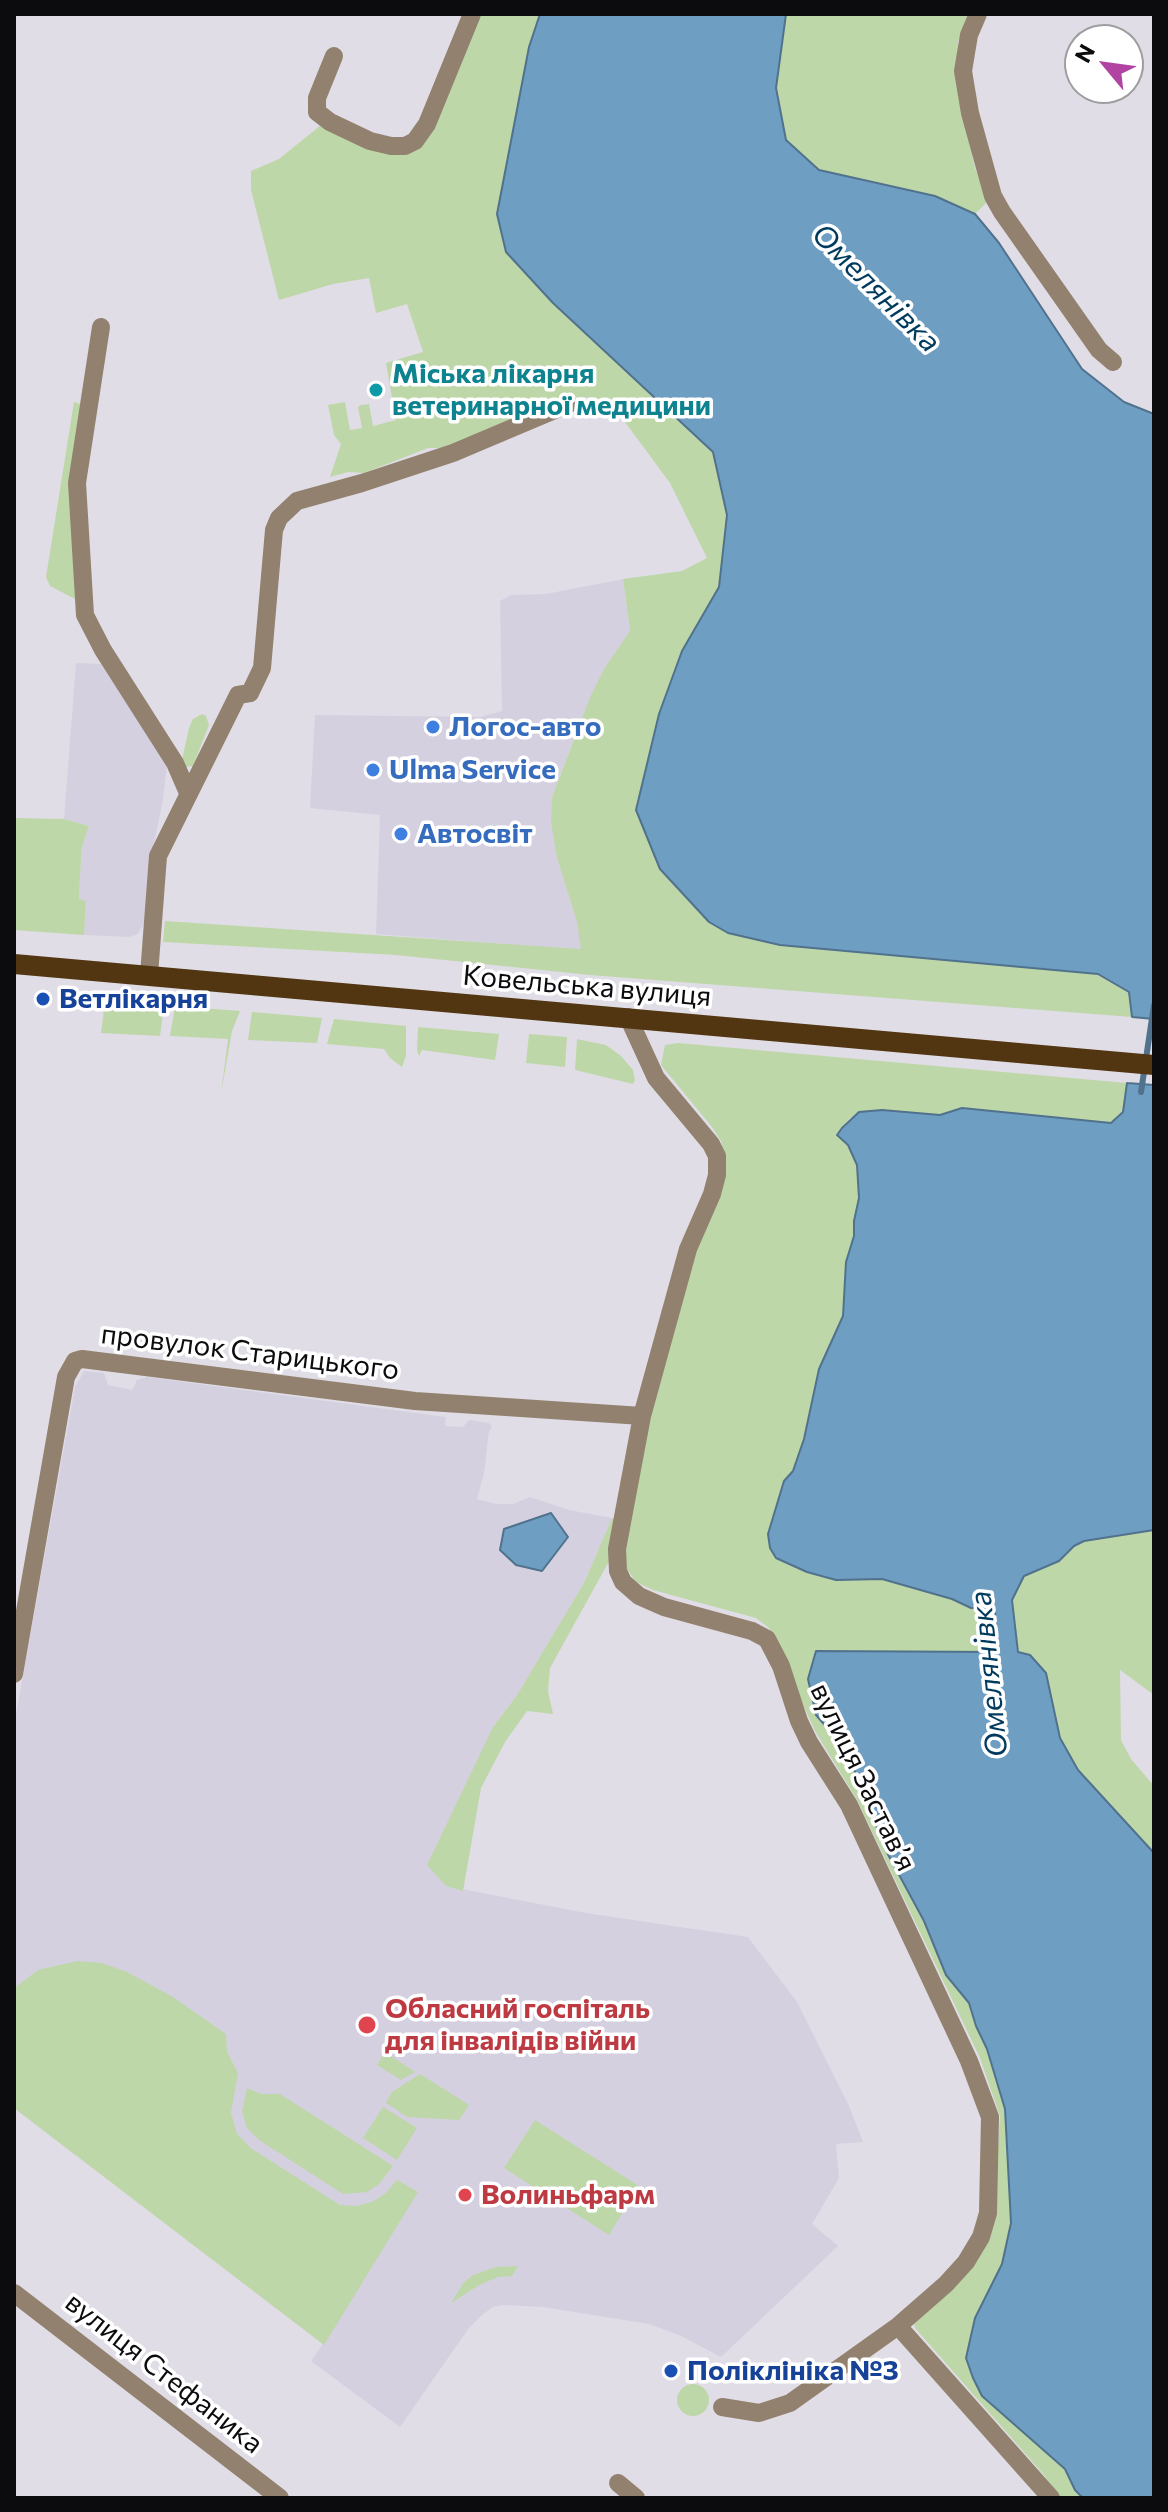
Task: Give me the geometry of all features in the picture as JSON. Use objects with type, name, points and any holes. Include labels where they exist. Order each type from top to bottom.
[{"type":"main road","name":"Ковельська вулиця","points":[[14,964],[1154,1065]]},
{"type":"street","points":[[334,56],[317,98],[317,112],[322,118],[370,141],[405,146],[415,141],[427,124],[472,14]]},
{"type":"street","points":[[978,14],[969,35],[963,71],[986,178],[1002,212],[1099,350],[1113,362]]},
{"type":"street","points":[[101,327],[77,483],[85,615],[103,650],[175,763],[188,793]]},
{"type":"street","points":[[149,975],[158,856],[238,695],[250,693],[262,668],[274,530],[287,509],[309,497],[453,453],[569,404]]},
{"type":"street","name":"вулиця Заставʼя","points":[[628,1017],[656,1078],[711,1144],[717,1156],[717,1175],[688,1249],[642,1416],[617,1549],[618,1571],[623,1582],[639,1596],[664,1607],[752,1631],[767,1639],[781,1666],[799,1721],[849,1805],[964,2049],[990,2117],[988,2213],[981,2237],[966,2262],[946,2284],[898,2326],[790,2403],[759,2413],[722,2407]]},
{"type":"street","name":"провулок Старицького","points":[[14,1674],[66,1377],[75,1361],[82,1359],[415,1401],[642,1416]]},
{"type":"street","name":"вулиця Стефаника","points":[[14,2293],[280,2498]]},
{"type":"street","points":[[898,2326],[1051,2498]]},
{"type":"street","points":[[618,2483],[636,2498]]},
{"type":"shaded area","points":[[623,579],[630,631],[575,736],[552,797],[557,858],[577,922],[582,950],[376,934],[380,815],[310,808],[315,715],[480,717],[502,711],[500,601],[511,595],[546,594]]},
{"type":"shaded area","points":[[76,663],[101,664],[167,763],[150,863],[146,919],[138,934],[129,937],[84,935],[86,901],[79,900],[80,877],[82,847],[89,826],[64,819]]},
{"type":"shaded area","points":[[84,1371],[104,1373],[108,1385],[132,1390],[137,1380],[147,1377],[446,1417],[445,1426],[463,1427],[469,1420],[489,1423],[492,1427],[477,1499],[513,1504],[530,1497],[569,1510],[612,1518],[584,1583],[517,1695],[493,1727],[446,1886],[586,1913],[748,1937],[797,2002],[849,2106],[863,2142],[836,2144],[839,2178],[812,2224],[838,2246],[721,2357],[679,2335],[649,2324],[543,2307],[493,2307],[469,2328],[400,2427],[311,2361],[323,2344],[14,2108],[14,1725],[75,1387]]},
{"type":"green space","points":[[476,14],[575,14],[658,352],[1026,966],[1098,974],[1129,992],[1132,1017],[590,975],[396,955],[163,942],[165,921],[581,949],[577,922],[557,858],[551,822],[552,797],[591,695],[604,669],[630,631],[623,579],[682,571],[707,558],[670,483],[619,414],[596,398],[568,399],[450,448],[428,448],[364,473],[348,472],[330,477],[341,444],[334,435],[328,405],[345,402],[350,430],[362,428],[358,407],[361,405],[369,404],[373,426],[396,420],[386,363],[423,352],[407,304],[376,313],[369,278],[333,284],[279,300],[251,190],[251,171],[279,159],[321,125],[408,153]]},
{"type":"green space","points":[[786,14],[972,14],[958,41],[958,87],[975,168],[988,201],[975,214],[935,196],[819,170],[786,140],[776,88]]},
{"type":"green space","points":[[74,402],[84,405],[79,598],[75,599],[50,586],[46,577]]},
{"type":"green space","points":[[202,714],[209,725],[193,766],[185,767],[182,760],[189,728],[193,719]]},
{"type":"green space","points":[[14,818],[64,819],[89,826],[82,847],[80,877],[79,899],[86,901],[84,935],[14,930]]},
{"type":"green space","points":[[105,1002],[164,1005],[160,1036],[101,1033]]},
{"type":"green space","points":[[175,1006],[240,1011],[232,1031],[221,1094],[228,1039],[170,1036]]},
{"type":"green space","points":[[252,1012],[322,1018],[317,1043],[248,1040]]},
{"type":"green space","points":[[334,1019],[406,1026],[406,1056],[402,1067],[384,1049],[327,1044]]},
{"type":"green space","points":[[418,1027],[499,1034],[495,1060],[422,1050],[419,1056]]},
{"type":"green space","points":[[529,1034],[567,1037],[565,1067],[526,1063]]},
{"type":"green space","points":[[577,1039],[606,1045],[621,1056],[633,1070],[633,1084],[575,1070]]},
{"type":"green space","points":[[678,1043],[1127,1083],[1123,1112],[1111,1123],[962,1108],[940,1115],[850,1118],[842,1127],[837,1135],[848,1145],[857,1165],[859,1198],[854,1236],[846,1262],[843,1316],[819,1369],[804,1439],[793,1471],[784,1481],[768,1534],[836,1580],[882,1579],[952,1599],[971,1608],[995,1607],[996,1652],[816,1651],[816,1715],[836,1738],[857,1775],[899,1877],[924,1921],[946,1975],[969,2003],[1005,2109],[1011,2223],[1002,2264],[975,2318],[966,2358],[982,2396],[1065,2469],[1074,2490],[1083,2498],[1059,2498],[1044,2475],[915,2328],[914,2323],[994,2214],[1000,2116],[980,2058],[857,1800],[815,1731],[769,1628],[756,1618],[653,1590],[636,1582],[625,1566],[624,1556],[648,1410],[725,1156],[721,1141],[712,1127],[661,1065],[665,1045]]},
{"type":"green space","points":[[612,1518],[619,1522],[612,1556],[550,1668],[548,1691],[553,1714],[527,1711],[505,1742],[481,1788],[463,1891],[446,1886],[427,1865],[493,1727],[517,1695],[584,1583]]},
{"type":"green space","points":[[1154,1530],[1154,1695],[1120,1670],[1121,1740],[1131,1759],[1154,1786],[1154,1863],[1090,1803],[1013,1655],[1017,1639],[1012,1600],[1024,1576],[1059,1561],[1084,1541]]},
{"type":"green space","points":[[77,1961],[102,1963],[127,1972],[173,1997],[226,2034],[227,2052],[238,2073],[231,2113],[237,2134],[252,2149],[340,2205],[356,2206],[372,2202],[386,2193],[397,2180],[418,2192],[324,2345],[14,2108],[14,1988],[38,1970]]},
{"type":"green space","points":[[385,2052],[415,2072],[401,2080],[377,2065]]},
{"type":"green space","points":[[420,2074],[469,2105],[459,2120],[407,2117],[386,2103],[392,2092]]},
{"type":"green space","points":[[247,2088],[261,2094],[280,2094],[393,2166],[379,2184],[367,2192],[343,2194],[259,2140],[247,2128],[242,2112]]},
{"type":"green space","points":[[383,2107],[417,2128],[397,2160],[363,2138]]},
{"type":"green space","points":[[535,2120],[639,2186],[609,2235],[504,2168]]},
{"type":"green space","points":[[518,2266],[512,2276],[498,2277],[479,2285],[451,2303],[464,2282],[473,2275],[496,2267]]},
{"type":"green space","points":[[693,2384],[704,2389],[709,2400],[704,2411],[693,2416],[682,2411],[677,2400],[682,2389]]},
{"type":"water","points":[[540,14],[786,14],[776,88],[786,140],[819,170],[935,196],[975,214],[999,243],[1082,369],[1124,402],[1154,414],[1154,1019],[1132,1017],[1129,992],[1098,974],[780,945],[728,933],[709,922],[660,869],[636,810],[659,714],[682,651],[719,587],[727,515],[713,452],[553,303],[506,252],[497,214],[529,47]]},
{"type":"water","points":[[1127,1083],[1154,1085],[1154,1530],[1084,1541],[1059,1561],[1024,1576],[1012,1600],[1018,1652],[1030,1655],[1046,1673],[1060,1738],[1078,1770],[1154,1853],[1154,2498],[1083,2498],[1075,2490],[1065,2469],[982,2396],[966,2358],[975,2318],[1002,2264],[1011,2223],[1005,2109],[969,2003],[946,1975],[924,1921],[884,1847],[857,1775],[836,1738],[816,1715],[808,1679],[816,1651],[996,1652],[995,1607],[971,1608],[952,1599],[882,1579],[836,1580],[807,1572],[776,1558],[770,1548],[768,1534],[784,1481],[793,1471],[804,1439],[819,1369],[843,1316],[846,1262],[854,1236],[859,1198],[857,1165],[848,1145],[837,1135],[842,1128],[859,1112],[882,1110],[940,1115],[962,1108],[1111,1123],[1123,1112]]},
{"type":"water","points":[[551,1513],[568,1537],[542,1571],[516,1565],[500,1550],[504,1529]]},
{"type":"waterway","name":"Омелянівка","points":[[1141,1092],[1154,1005]]},
{"type":"place","name":"Міська лікарня ветеринарної медицини","points":[[376,390]]},
{"type":"place","name":"Логос-авто","points":[[433,727]]},
{"type":"place","name":"Ulma Service","points":[[373,770]]},
{"type":"place","name":"Автосвіт","points":[[401,834]]},
{"type":"place","name":"Ветлікарня","points":[[43,999]]},
{"type":"place","name":"Обласний госпіталь для інвалідів війни","points":[[367,2025]]},
{"type":"place","name":"Волиньфарм","points":[[465,2195]]},
{"type":"place","name":"Поліклініка №3","points":[[671,2371]]}]
